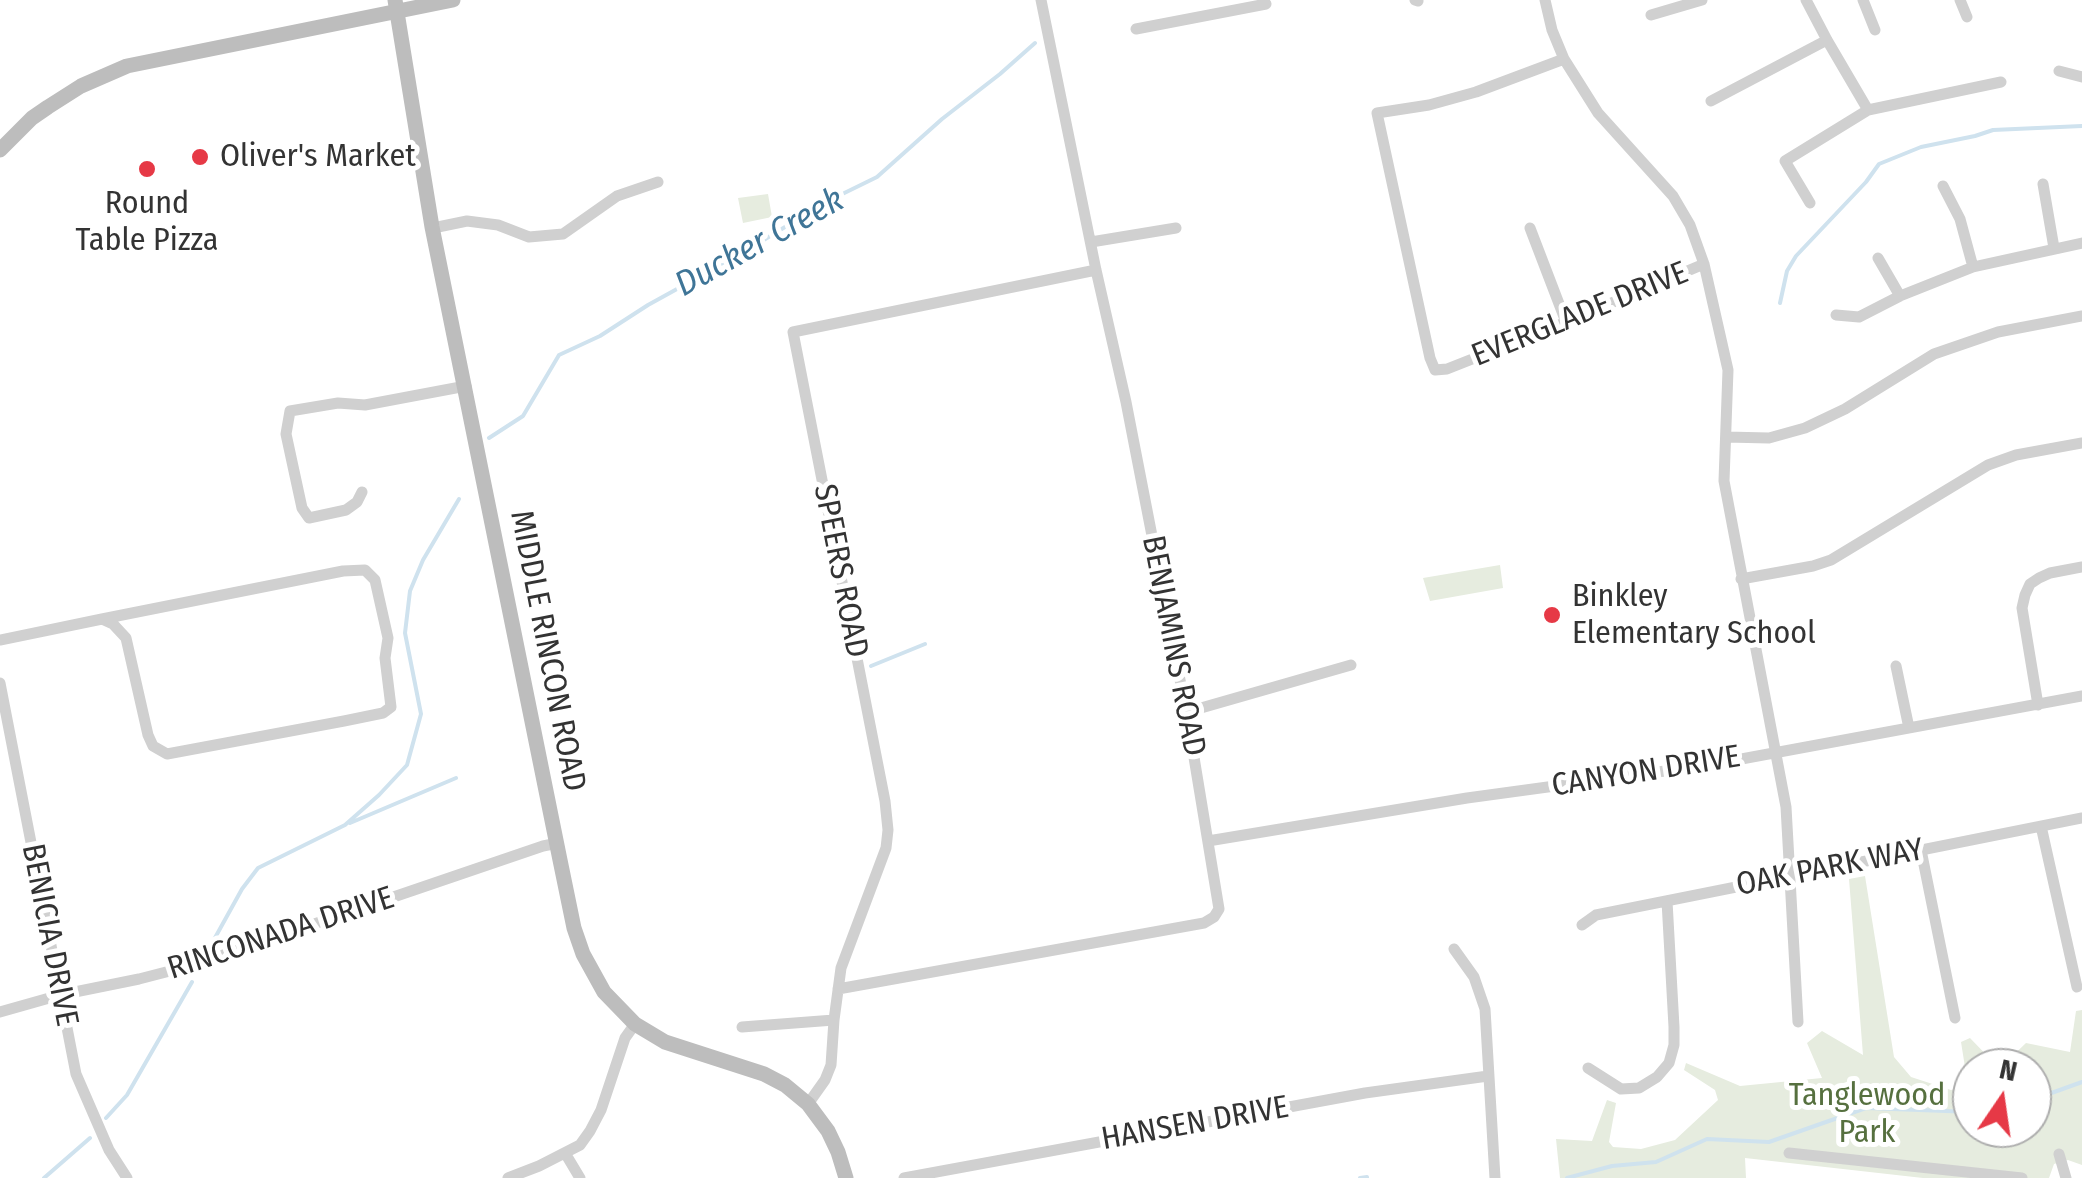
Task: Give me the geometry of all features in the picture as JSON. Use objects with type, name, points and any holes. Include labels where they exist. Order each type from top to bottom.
[{"type":"street","points":[[0,150],[32,118],[62,98],[127,66],[396,6],[453,0]]},
{"type":"street","name":"BENJAMINS ROAD","points":[[838,989],[1204,923],[1219,908],[1126,402],[1041,0]]},
{"type":"street","points":[[1199,0],[1202,15]]},
{"type":"street","points":[[1544,0],[1564,59],[1598,113],[1673,196],[1690,226],[1704,264],[1728,370],[1724,480],[1786,807],[1798,1022]]},
{"type":"street","points":[[1651,15],[1702,0]]},
{"type":"street","points":[[1806,0],[1868,110]]},
{"type":"street","points":[[1862,0],[1875,30]]},
{"type":"street","points":[[1960,0],[1967,17]]},
{"type":"street","points":[[1136,29],[1266,4]]},
{"type":"street","name":"MIDDLE RINCON ROAD","points":[[396,6],[433,228],[574,928],[584,957],[604,992],[634,1024],[665,1042],[764,1074],[808,1104],[828,1130],[846,1178]]},
{"type":"street","points":[[1711,101],[1827,40]]},
{"type":"street","name":"EVERGLADE DRIVE","points":[[1564,59],[1476,92],[1377,113],[1426,343],[1436,370],[1566,322],[1704,264]]},
{"type":"street","points":[[2059,72],[2082,76]]},
{"type":"street","points":[[1810,203],[1785,161],[1868,110],[2001,82]]},
{"type":"street","points":[[433,228],[466,221],[498,225],[529,237],[564,234],[616,196],[658,182]]},
{"type":"street","points":[[2043,184],[2054,248]]},
{"type":"street","points":[[1943,186],[1960,220],[1974,266]]},
{"type":"street","points":[[1090,242],[1176,228]]},
{"type":"street","points":[[1530,228],[1566,322]]},
{"type":"street","points":[[1836,316],[1859,317],[1974,266],[2082,243]]},
{"type":"street","points":[[1878,258],[1900,296]]},
{"type":"street","name":"SPEERS ROAD","points":[[808,1104],[826,1080],[831,1065],[841,968],[886,848],[888,830],[886,801],[793,332],[1096,270]]},
{"type":"street","points":[[1726,437],[1769,438],[1805,428],[1845,409],[1934,354],[1998,332],[2082,316]]},
{"type":"street","points":[[362,492],[346,510],[308,518],[302,508],[286,434],[290,410],[338,403],[365,404],[466,386]]},
{"type":"street","points":[[1741,579],[1832,560],[1988,465],[2016,454],[2082,443]]},
{"type":"street","points":[[2038,704],[2022,608],[2024,595],[2039,578],[2082,567]]},
{"type":"street","points":[[0,640],[102,619],[344,571],[365,570],[375,580],[388,638],[385,658],[391,707],[344,722],[167,754],[153,746],[148,735],[126,638],[102,619]]},
{"type":"street","points":[[1186,712],[1351,665]]},
{"type":"street","points":[[1896,666],[1909,728]]},
{"type":"street","name":"BENICIA DRIVE","points":[[0,683],[76,1074],[108,1150],[126,1178]]},
{"type":"street","name":"CANYON DRIVE","points":[[1208,842],[1466,798],[1709,765],[2082,696]]},
{"type":"street","name":"OAK PARK WAY","points":[[1582,925],[1596,915],[2082,818]]},
{"type":"street","points":[[2041,826],[2077,988]]},
{"type":"street","name":"RINCONADA DRIVE","points":[[0,1012],[197,964],[558,843]]},
{"type":"street","points":[[1921,850],[1955,1018]]},
{"type":"street","points":[[1588,1068],[1621,1090],[1639,1088],[1657,1077],[1669,1063],[1674,1028],[1667,902]]},
{"type":"street","points":[[1454,949],[1474,977],[1485,1009],[1496,1178]]},
{"type":"street","points":[[742,1028],[834,1020]]},
{"type":"street","points":[[508,1178],[580,1145],[601,1110],[634,1024]]},
{"type":"street","name":"HANSEN DRIVE","points":[[904,1178],[1365,1094],[1488,1076]]},
{"type":"street","points":[[1790,1152],[2022,1178]]},
{"type":"street","points":[[565,1154],[580,1178]]},
{"type":"street","points":[[2058,1154],[2066,1178]]},
{"type":"green space","points":[[768,194],[772,217],[743,223],[738,198]]},
{"type":"green space","points":[[1500,565],[1503,588],[1430,601],[1423,578]]},
{"type":"green space","name":"Tanglewood Park","points":[[1865,876],[1894,1057],[1911,1077],[1952,1090],[1952,1148],[2052,1148],[2052,1048],[2070,1052],[2076,1011],[2082,1010],[2082,1165],[2068,1160],[2054,1164],[2049,1178],[1923,1178],[1745,1158],[1746,1178],[1560,1178],[1556,1139],[1592,1141],[1607,1100],[1616,1103],[1609,1142],[1613,1147],[1641,1149],[1675,1140],[1718,1100],[1715,1090],[1684,1070],[1686,1063],[1740,1086],[1822,1078],[1807,1043],[1822,1031],[1863,1055],[1849,879]]},
{"type":"green space","name":"Tanglewood Park","points":[[1970,1038],[1980,1048],[1962,1048],[1961,1042]]},
{"type":"green space","name":"Tanglewood Park","points":[[2026,1043],[2050,1048],[2021,1048]]},
{"type":"waterway","name":"Ducker Creek","points":[[489,438],[523,416],[559,355],[600,336],[826,202],[877,177],[1035,43]]},
{"type":"waterway","points":[[1780,303],[1787,271],[1796,256],[1879,164],[1921,147],[1993,130],[2082,126]]},
{"type":"waterway","name":"Ducker Creek","points":[[211,945],[258,868],[345,825],[407,765],[421,714],[405,633],[410,591],[423,560],[459,499]]},
{"type":"waterway","points":[[871,666],[925,644]]},
{"type":"waterway","points":[[350,823],[456,778]]},
{"type":"waterway","name":"Ducker Creek","points":[[106,1118],[127,1095],[192,982]]},
{"type":"waterway","points":[[2052,1093],[2082,1082]]},
{"type":"waterway","points":[[1567,1178],[1612,1166],[1656,1162],[1707,1139],[1769,1142],[1866,1108],[1952,1111]]},
{"type":"waterway","name":"Ducker Creek","points":[[44,1178],[90,1138]]},
{"type":"waterway","points":[[1360,1178],[1367,1177]]},
{"type":"place","name":"Oliver's Market","points":[[200,157]]},
{"type":"place","name":"Round Table Pizza","points":[[147,169]]},
{"type":"place","name":"Binkley Elementary School","points":[[1552,615]]}]
